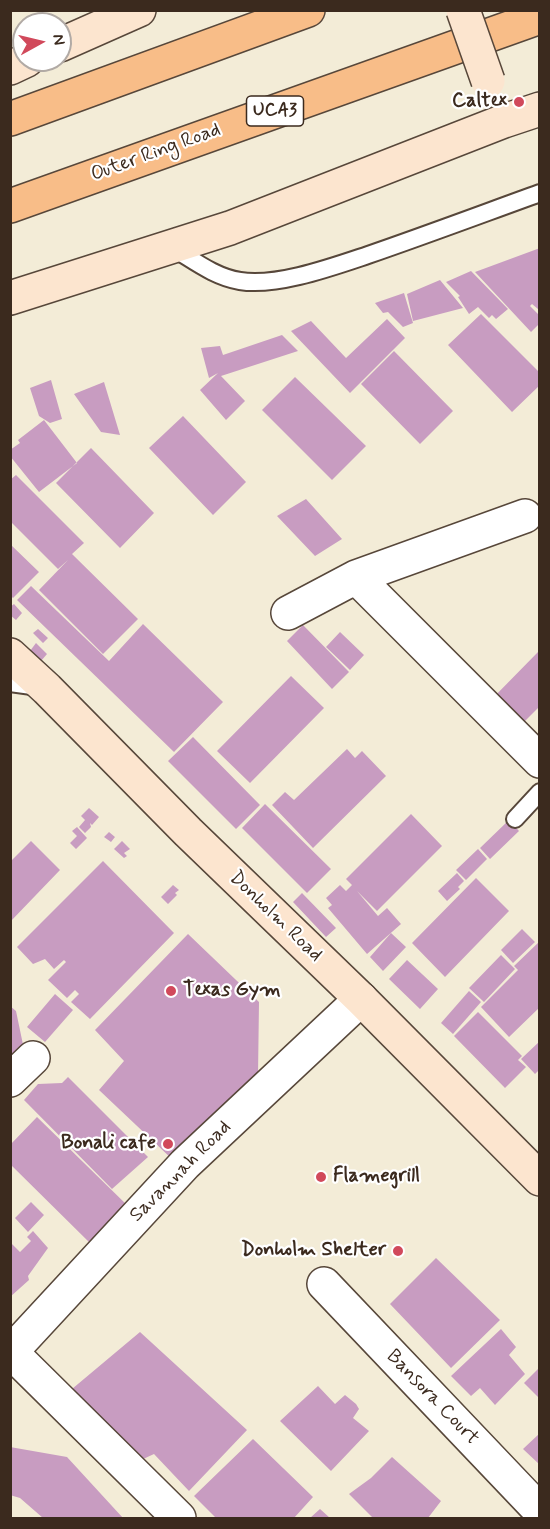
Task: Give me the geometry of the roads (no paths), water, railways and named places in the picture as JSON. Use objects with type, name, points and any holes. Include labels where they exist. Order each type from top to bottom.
[{"type":"main road","points":[[72,40],[140,10]]},
{"type":"main road","points":[[10,119],[308,10]]},
{"type":"main road","points":[[463,10],[504,121]]},
{"type":"main road","name":"Outer Ring Road","points":[[10,206],[540,17]]},
{"type":"main road","points":[[10,298],[230,228],[540,109]]},
{"type":"main road","name":"Donholm Road","points":[[10,655],[47,689],[540,1179]]},
{"type":"street","points":[[288,613],[356,577],[525,516]]},
{"type":"street","points":[[356,577],[540,761]]},
{"type":"street","name":"Savannah Road","points":[[11,1352],[185,1164],[360,999]]},
{"type":"street","name":"Bansora Court","points":[[324,1284],[540,1511]]},
{"type":"street","points":[[11,1352],[179,1518]]},
{"type":"lane","points":[[170,246],[219,275],[238,281],[257,283],[336,265],[540,193]]},
{"type":"lane","points":[[10,683],[47,689]]},
{"type":"lane","points":[[515,819],[540,792]]},
{"type":"place","name":"Caltex","points":[[519,102]]},
{"type":"place","name":"Texas Gym","points":[[171,991]]},
{"type":"place","name":"Bonali cafe","points":[[168,1144]]},
{"type":"place","name":"Flamegrill","points":[[321,1177]]},
{"type":"place","name":"Donholm Shelter","points":[[398,1251]]}]
